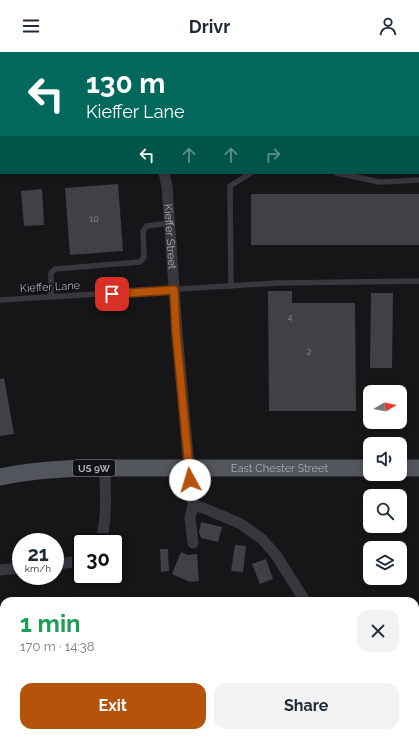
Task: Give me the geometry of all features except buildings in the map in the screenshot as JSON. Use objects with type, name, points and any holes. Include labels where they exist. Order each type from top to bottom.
[{"type":"main road","name":"US 9W","points":[[0,477],[45,470],[188,468]]},
{"type":"main road","name":"East Chester Street","points":[[188,468],[363,468]]},
{"type":"main road","points":[[407,468],[419,468]]},
{"type":"street","name":"Kieffer Street","points":[[164,174],[167,186],[176,331],[188,468],[193,506],[190,518],[193,543]]},
{"type":"street","points":[[102,533],[106,508],[105,468]]},
{"type":"street","points":[[193,506],[206,509],[241,524],[262,539],[276,555],[302,597]]},
{"type":"street","points":[[0,570],[12,569]]},
{"type":"lane","points":[[231,286],[230,186],[249,174]]},
{"type":"lane","points":[[341,174],[380,182],[419,180]]},
{"type":"lane","points":[[51,296],[51,273],[55,269],[140,262],[144,257],[143,231],[147,226],[169,223]]},
{"type":"lane","name":"Kieffer Lane","points":[[0,300],[278,283],[419,281]]},
{"type":"route","points":[[112,294],[174,290],[176,331],[190,480]]}]
